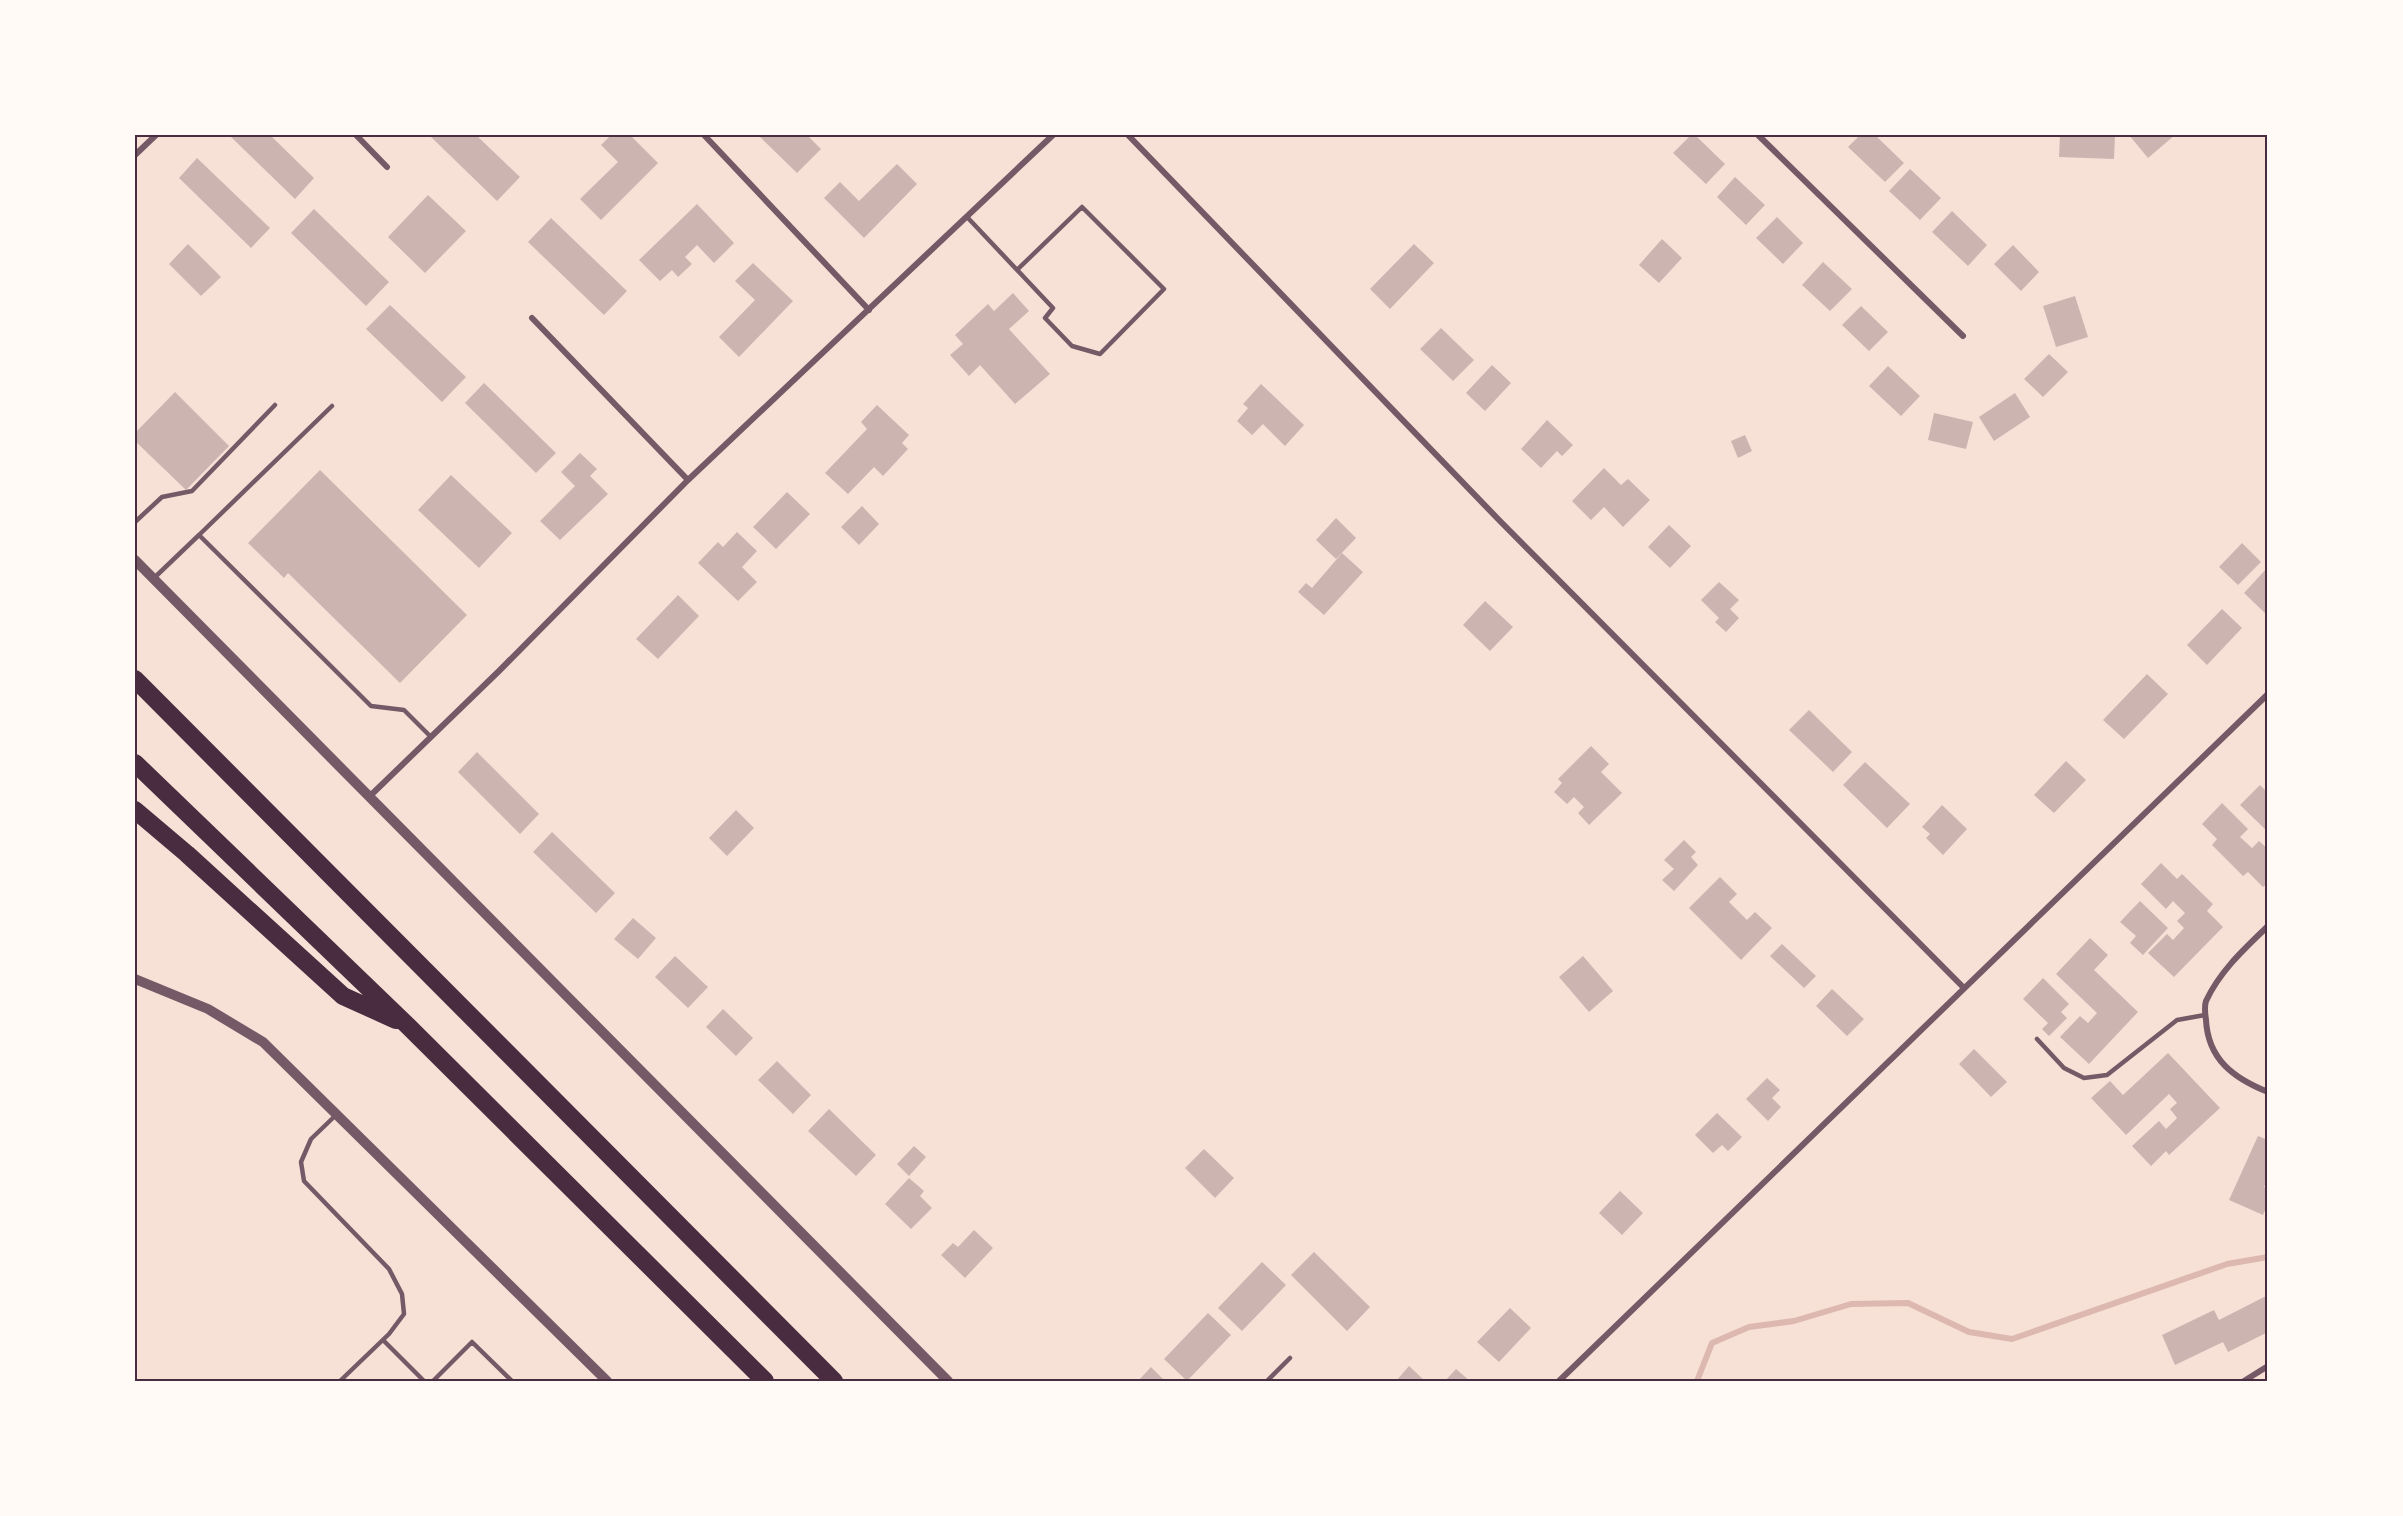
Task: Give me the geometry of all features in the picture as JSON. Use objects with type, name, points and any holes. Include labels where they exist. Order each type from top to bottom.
[{"type":"highway","points":[[135,679],[834,1381]]},
{"type":"highway","points":[[135,763],[408,1026],[765,1381]]},
{"type":"highway","points":[[135,810],[344,996],[408,1026]]},
{"type":"street","points":[[135,155],[156,135]]},
{"type":"street","points":[[356,135],[387,166]]},
{"type":"street","points":[[704,135],[869,310]]},
{"type":"street","points":[[370,796],[688,480],[968,218],[1053,135]]},
{"type":"street","points":[[1128,135],[1499,520],[1964,988]]},
{"type":"street","points":[[1758,135],[1964,336]]},
{"type":"street","points":[[532,318],[688,480]]},
{"type":"street","points":[[135,560],[948,1381]]},
{"type":"street","points":[[1558,1381],[2268,694]]},
{"type":"street","points":[[2268,926],[2234,958],[2205,1004],[2207,1033],[2215,1054],[2232,1074],[2268,1092]]},
{"type":"street","points":[[135,979],[208,1009],[263,1042],[607,1381]]},
{"type":"street","points":[[2244,1381],[2268,1366]]},
{"type":"lane","points":[[968,218],[1017,270],[1053,308],[1045,318],[1072,346],[1100,354],[1164,289],[1082,207],[1017,270]]},
{"type":"lane","points":[[135,522],[162,497],[192,491],[275,405]]},
{"type":"lane","points":[[153,579],[332,406]]},
{"type":"lane","points":[[199,535],[371,706],[404,710],[431,737]]},
{"type":"lane","points":[[2037,1039],[2064,1068],[2084,1078],[2107,1075],[2177,1020],[2205,1015]]},
{"type":"lane","points":[[337,1114],[311,1139],[301,1162],[304,1181],[389,1269],[402,1294],[404,1314],[383,1340],[340,1381]]},
{"type":"lane","points":[[383,1340],[424,1381]]},
{"type":"lane","points":[[434,1381],[472,1342],[512,1381]]},
{"type":"lane","points":[[1267,1381],[1290,1358]]},
{"type":"building","points":[[229,135],[270,135],[314,178],[295,199]]},
{"type":"building","points":[[429,135],[476,135],[520,177],[497,201]]},
{"type":"building","points":[[611,135],[630,135],[658,163],[601,220],[580,199],[618,162],[601,145]]},
{"type":"building","points":[[758,135],[807,135],[821,149],[797,173]]},
{"type":"building","points":[[1691,135],[1695,135],[1725,164],[1706,184],[1673,153]]},
{"type":"building","points":[[1860,135],[1875,135],[1904,163],[1885,182],[1848,147]]},
{"type":"building","points":[[2060,135],[2115,135],[2114,159],[2059,157]]},
{"type":"building","points":[[2129,135],[2175,135],[2148,158]]},
{"type":"building","points":[[197,158],[270,228],[251,248],[179,178]]},
{"type":"building","points":[[897,164],[917,184],[864,238],[824,198],[840,182],[859,201]]},
{"type":"building","points":[[1910,169],[1941,198],[1920,220],[1889,191]]},
{"type":"building","points":[[1735,177],[1765,205],[1746,225],[1717,197]]},
{"type":"building","points":[[428,195],[466,231],[425,273],[388,237]]},
{"type":"building","points":[[697,204],[734,243],[714,263],[697,245],[685,257],[692,264],[678,277],[672,270],[660,281],[639,260]]},
{"type":"building","points":[[314,209],[389,282],[366,306],[291,233]]},
{"type":"building","points":[[1952,211],[1987,245],[1968,266],[1932,232]]},
{"type":"building","points":[[1777,217],[1803,243],[1783,264],[1756,238]]},
{"type":"building","points":[[551,218],[627,291],[604,315],[528,242]]},
{"type":"building","points":[[1662,239],[1682,258],[1659,283],[1639,265]]},
{"type":"building","points":[[188,244],[221,277],[201,296],[169,264]]},
{"type":"building","points":[[1414,244],[1434,263],[1390,309],[1370,289]]},
{"type":"building","points":[[2013,245],[2039,272],[2021,291],[1994,264]]},
{"type":"building","points":[[1823,262],[1852,289],[1830,311],[1802,285]]},
{"type":"building","points":[[753,263],[793,301],[739,357],[719,337],[755,300],[735,281]]},
{"type":"building","points":[[1013,293],[1029,311],[1009,329],[1050,374],[1015,404],[980,365],[969,376],[950,355],[963,344],[955,335],[988,304],[994,311]]},
{"type":"building","points":[[2075,296],[2088,337],[2056,347],[2043,306]]},
{"type":"building","points":[[390,305],[466,377],[442,402],[366,329]]},
{"type":"building","points":[[1861,306],[1888,332],[1869,351],[1842,325]]},
{"type":"building","points":[[1441,328],[1474,360],[1453,381],[1420,349]]},
{"type":"building","points":[[2049,354],[2068,372],[2043,397],[2024,379]]},
{"type":"building","points":[[1492,365],[1511,383],[1485,411],[1466,393]]},
{"type":"building","points":[[1888,366],[1920,396],[1901,416],[1869,386]]},
{"type":"building","points":[[484,383],[556,453],[536,473],[465,403]]},
{"type":"building","points":[[1261,384],[1304,425],[1285,446],[1263,424],[1252,435],[1237,421],[1248,408],[1243,404]]},
{"type":"building","points":[[175,392],[229,446],[186,490],[135,441],[135,433]]},
{"type":"building","points":[[2015,393],[2030,417],[1994,441],[1979,417]]},
{"type":"building","points":[[877,405],[909,435],[902,443],[908,449],[883,476],[874,467],[848,494],[825,473],[867,429],[861,422]]},
{"type":"building","points":[[1934,413],[1973,422],[1966,449],[1928,440]]},
{"type":"building","points":[[1547,420],[1573,445],[1562,456],[1557,451],[1541,468],[1521,449]]},
{"type":"building","points":[[1745,435],[1752,451],[1738,458],[1731,441]]},
{"type":"building","points":[[580,453],[597,469],[590,476],[608,494],[560,540],[540,521],[575,486],[561,472]]},
{"type":"building","points":[[1604,468],[1621,485],[1628,479],[1650,500],[1623,527],[1604,507],[1591,520],[1572,501]]},
{"type":"building","points":[[320,470],[467,615],[400,683],[288,573],[284,578],[248,543]]},
{"type":"building","points":[[451,475],[512,533],[479,568],[418,510]]},
{"type":"building","points":[[787,492],[810,514],[776,549],[753,527]]},
{"type":"building","points":[[862,506],[879,524],[859,545],[841,527]]},
{"type":"building","points":[[1336,518],[1356,538],[1336,559],[1316,540]]},
{"type":"building","points":[[1669,525],[1691,546],[1670,568],[1648,547]]},
{"type":"building","points":[[737,532],[757,551],[742,567],[757,582],[738,601],[698,563],[718,542],[723,547]]},
{"type":"building","points":[[2242,543],[2261,562],[2238,585],[2219,567]]},
{"type":"building","points":[[1342,553],[1363,572],[1324,615],[1298,592],[1306,583],[1312,588]]},
{"type":"building","points":[[2268,567],[2268,612],[2266,614],[2244,593]]},
{"type":"building","points":[[1719,582],[1739,600],[1730,609],[1739,618],[1726,632],[1715,622],[1719,618],[1701,600]]},
{"type":"building","points":[[678,595],[699,616],[658,659],[636,639]]},
{"type":"building","points":[[1485,601],[1513,627],[1490,651],[1463,625]]},
{"type":"building","points":[[2222,609],[2242,628],[2207,665],[2187,645]]},
{"type":"building","points":[[2147,674],[2168,694],[2124,739],[2103,720]]},
{"type":"building","points":[[1809,710],[1852,752],[1833,772],[1789,730]]},
{"type":"building","points":[[1591,746],[1609,764],[1601,772],[1622,793],[1589,825],[1578,813],[1584,807],[1574,797],[1567,804],[1554,792],[1562,783],[1558,779]]},
{"type":"building","points":[[477,752],[539,814],[520,834],[458,772]]},
{"type":"building","points":[[2066,761],[2086,780],[2054,813],[2034,795]]},
{"type":"building","points":[[1865,762],[1910,804],[1887,828],[1843,785]]},
{"type":"building","points":[[2260,785],[2268,793],[2267,831],[2240,805]]},
{"type":"building","points":[[2222,803],[2248,829],[2240,837],[2252,848],[2259,841],[2267,848],[2268,846],[2268,883],[2263,887],[2248,872],[2243,876],[2212,845],[2217,839],[2202,824]]},
{"type":"building","points":[[1942,805],[1967,829],[1943,855],[1926,838],[1930,834],[1922,827]]},
{"type":"building","points":[[736,810],[754,828],[727,856],[709,838]]},
{"type":"building","points":[[552,832],[615,893],[596,913],[533,852]]},
{"type":"building","points":[[1684,840],[1696,852],[1691,857],[1698,865],[1674,891],[1662,880],[1674,869],[1664,860]]},
{"type":"building","points":[[2161,863],[2177,879],[2182,874],[2213,904],[2207,911],[2223,927],[2174,977],[2148,953],[2167,934],[2173,940],[2184,928],[2177,921],[2185,913],[2173,901],[2166,909],[2141,884]]},
{"type":"building","points":[[1720,877],[1737,894],[1729,902],[1747,920],[1755,912],[1772,928],[1741,960],[1689,908]]},
{"type":"building","points":[[2140,901],[2168,928],[2143,955],[2130,943],[2136,936],[2120,922]]},
{"type":"building","points":[[633,918],[656,938],[638,959],[614,939]]},
{"type":"building","points":[[2090,938],[2108,955],[2094,970],[2138,1012],[2089,1064],[2060,1037],[2080,1016],[2088,1023],[2097,1013],[2056,974]]},
{"type":"building","points":[[1782,944],[1816,976],[1804,988],[1770,956]]},
{"type":"building","points":[[675,956],[708,987],[688,1008],[655,977]]},
{"type":"building","points":[[1583,956],[1613,991],[1589,1012],[1559,977]]},
{"type":"building","points":[[2043,978],[2069,1004],[2061,1012],[2067,1018],[2049,1036],[2042,1029],[2048,1023],[2023,999]]},
{"type":"building","points":[[1832,989],[1864,1019],[1847,1036],[1816,1006]]},
{"type":"building","points":[[723,1009],[753,1038],[736,1056],[706,1027]]},
{"type":"building","points":[[1974,1049],[2007,1082],[1991,1097],[1959,1064]]},
{"type":"building","points":[[2168,1053],[2220,1108],[2169,1155],[2166,1151],[2151,1166],[2132,1146],[2159,1121],[2166,1129],[2177,1118],[2170,1109],[2177,1103],[2169,1094],[2126,1135],[2091,1098],[2110,1081],[2123,1095]]},
{"type":"building","points":[[777,1061],[811,1095],[793,1114],[758,1080]]},
{"type":"building","points":[[1767,1078],[1780,1090],[1772,1098],[1781,1107],[1768,1121],[1746,1099]]},
{"type":"building","points":[[829,1109],[876,1155],[856,1176],[808,1131]]},
{"type":"building","points":[[1717,1113],[1742,1137],[1728,1151],[1722,1145],[1713,1153],[1695,1135]]},
{"type":"building","points":[[2258,1136],[2268,1140],[2268,1179],[2264,1187],[2268,1189],[2268,1203],[2263,1215],[2229,1200]]},
{"type":"building","points":[[914,1146],[926,1157],[909,1176],[897,1164]]},
{"type":"building","points":[[1204,1149],[1234,1178],[1215,1198],[1185,1168]]},
{"type":"building","points":[[909,1178],[924,1191],[920,1196],[932,1208],[911,1229],[885,1204]]},
{"type":"building","points":[[1620,1191],[1643,1213],[1622,1235],[1599,1213]]},
{"type":"building","points":[[974,1230],[993,1248],[965,1278],[941,1255],[953,1243],[958,1247]]},
{"type":"building","points":[[1314,1252],[1370,1307],[1347,1331],[1291,1275]]},
{"type":"building","points":[[1262,1262],[1286,1285],[1242,1331],[1218,1308]]},
{"type":"building","points":[[2266,1296],[2268,1332],[2228,1352],[2223,1342],[2175,1365],[2162,1335],[2214,1310],[2219,1320]]},
{"type":"building","points":[[1510,1308],[1531,1328],[1499,1362],[1477,1342]]},
{"type":"building","points":[[1208,1313],[1231,1335],[1187,1381],[1164,1359]]},
{"type":"building","points":[[1409,1366],[1425,1381],[1396,1381]]},
{"type":"building","points":[[1151,1367],[1165,1381],[1138,1381]]},
{"type":"building","points":[[1456,1369],[1470,1381],[1445,1381]]},
{"type":"waterway","points":[[1697,1381],[1712,1343],[1749,1327],[1794,1321],[1851,1304],[1908,1303],[1969,1332],[2012,1339],[2227,1264],[2268,1257]]}]
